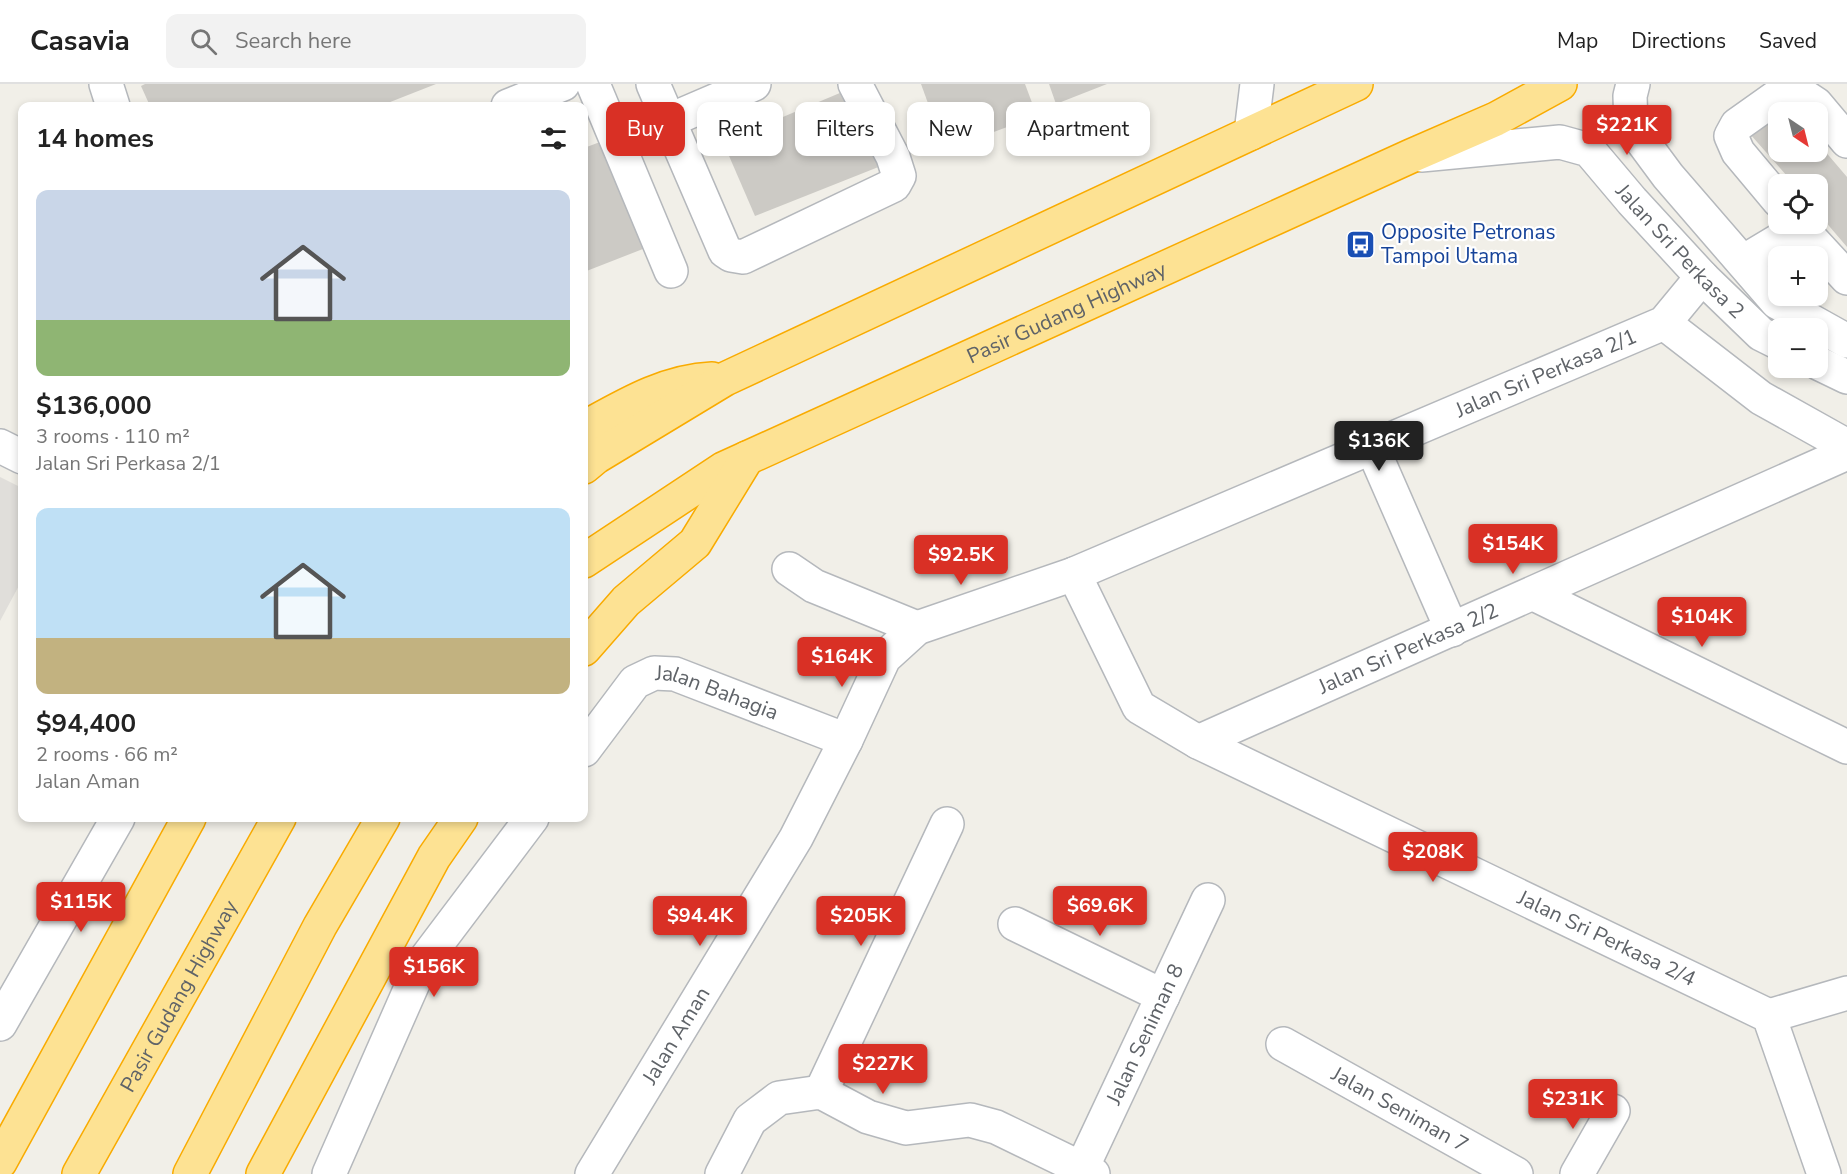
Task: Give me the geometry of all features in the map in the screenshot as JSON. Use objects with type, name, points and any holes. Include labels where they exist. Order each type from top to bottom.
[{"type":"highway","points":[[588,464],[725,379],[1356,84]]},
{"type":"highway","name":"Pasir Gudang Highway","points":[[588,558],[708,478],[748,457],[1496,119],[1560,84]]},
{"type":"highway","points":[[588,426],[645,395],[692,380],[725,379]]},
{"type":"highway","points":[[588,644],[626,601],[695,543],[748,457]]},
{"type":"highway","points":[[0,1161],[187,822]]},
{"type":"highway","name":"Pasir Gudang Highway","points":[[78,1174],[277,822]]},
{"type":"highway","points":[[190,1174],[320,926],[381,822]]},
{"type":"highway","points":[[263,1174],[434,857],[458,822]]},
{"type":"street","points":[[106,84],[112,102]]},
{"type":"street","points":[[517,102],[563,84]]},
{"type":"street","points":[[593,84],[671,271]]},
{"type":"street","points":[[653,84],[660,102]]},
{"type":"street","points":[[685,114],[754,84]]},
{"type":"street","points":[[683,156],[725,251],[731,255],[744,257],[894,185],[899,176],[893,157],[855,84]]},
{"type":"street","points":[[1251,134],[1257,84]]},
{"type":"street","name":"Jalan Sri Perkasa 2","points":[[1633,84],[1630,96],[1631,126],[1668,176],[1777,302],[1847,341]]},
{"type":"street","points":[[1768,188],[1738,152],[1731,136],[1737,125],[1782,93],[1796,91],[1816,104],[1847,141]]},
{"type":"street","name":"Jalan Sri Perkasa 2","points":[[1411,156],[1560,142],[1589,150],[1702,278],[1761,334],[1768,338]]},
{"type":"street","points":[[1743,262],[1785,234]]},
{"type":"street","points":[[1807,234],[1847,278]]},
{"type":"street","name":"Jalan Sri Perkasa 2/1","points":[[917,628],[1074,573],[1664,323],[1702,278]]},
{"type":"street","points":[[1664,323],[1761,398],[1847,446]]},
{"type":"street","points":[[1828,368],[1847,377]]},
{"type":"street","points":[[0,446],[18,455]]},
{"type":"street","points":[[1372,447],[1452,630]]},
{"type":"street","name":"Jalan Sri Perkasa 2/2","points":[[1198,742],[1847,453]]},
{"type":"street","points":[[789,569],[814,586],[917,628]]},
{"type":"street","name":"Jalan Sri Perkasa 2/4","points":[[1074,573],[1139,706],[1198,742],[1769,1016]]},
{"type":"street","points":[[1534,594],[1847,747]]},
{"type":"street","name":"Jalan Aman","points":[[592,1174],[796,838],[846,740],[884,658],[917,628]]},
{"type":"street","name":"Jalan Bahagia","points":[[588,745],[635,682],[654,672],[675,674],[846,740]]},
{"type":"street","points":[[0,1024],[116,822]]},
{"type":"street","points":[[329,1174],[421,966],[529,822]]},
{"type":"street","points":[[821,1092],[947,824]]},
{"type":"street","name":"Jalan Seniman 8","points":[[1088,1171],[1163,996],[1208,900]]},
{"type":"street","points":[[1015,924],[1163,996]]},
{"type":"street","points":[[1824,1174],[1769,1016],[1847,993]]},
{"type":"street","name":"Jalan Seniman 7","points":[[1283,1044],[1516,1174]]},
{"type":"street","points":[[722,1174],[750,1120],[779,1098],[821,1092],[868,1117],[906,1128],[970,1120],[996,1127],[1088,1171]]},
{"type":"street","points":[[1577,1174],[1613,1111]]},
{"type":"shaded area","points":[[0,477],[18,486],[18,587],[0,621]]},
{"type":"building","points":[[145,84],[436,84],[390,102],[148,102],[141,86]]},
{"type":"building","points":[[921,84],[1025,84],[1032,102],[1006,102],[1006,127],[994,132],[994,102],[928,102]]},
{"type":"building","points":[[1049,84],[1107,84],[1061,102],[1055,102]]},
{"type":"building","points":[[847,90],[853,102],[818,102]]},
{"type":"building","points":[[795,112],[795,156],[882,156],[886,164],[755,216],[729,156],[783,156],[783,117]]},
{"type":"building","points":[[1768,119],[1768,154],[1750,134]]},
{"type":"building","points":[[606,140],[606,156],[614,156],[648,247],[588,270],[588,146]]},
{"type":"building","points":[[1828,155],[1847,177],[1847,247],[1828,225],[1828,174],[1785,174],[1775,162],[1828,162]]},
{"type":"place","name":"Opposite Petronas Tampoi Utama","points":[[1360,244]]}]
